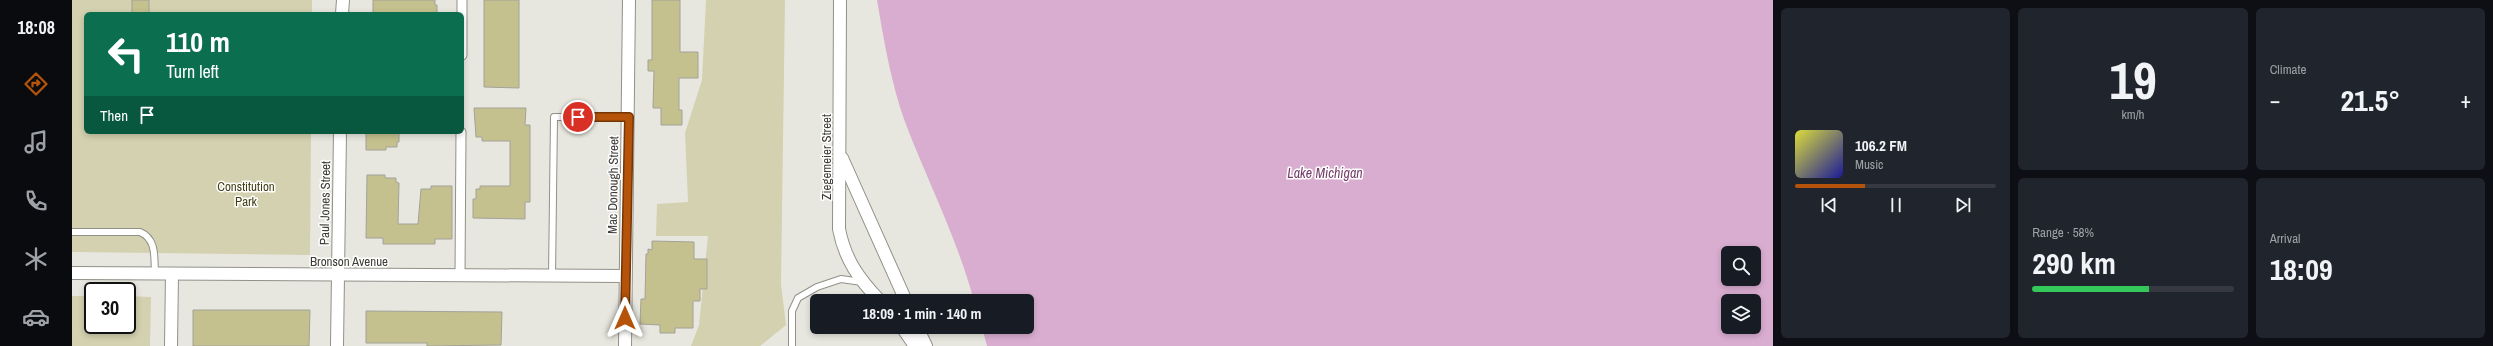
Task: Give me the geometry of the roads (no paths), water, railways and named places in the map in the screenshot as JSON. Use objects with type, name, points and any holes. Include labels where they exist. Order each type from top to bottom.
[{"type":"street","points":[[342,12],[343,0]]},
{"type":"street","points":[[462,0],[462,12]]},
{"type":"street","name":"Mac Donough Street","points":[[625,346],[629,117],[629,0]]},
{"type":"street","name":"Ziegemeier Street","points":[[840,0],[839,229],[850,264],[862,282],[873,294]]},
{"type":"street","name":"Paul Jones Street","points":[[337,346],[340,134]]},
{"type":"street","points":[[460,276],[461,134]]},
{"type":"street","points":[[840,153],[903,294]]},
{"type":"street","name":"Bronson Avenue","points":[[72,273],[626,276]]},
{"type":"street","points":[[171,346],[172,274]]},
{"type":"street","points":[[907,334],[915,346]]},
{"type":"street","points":[[920,334],[926,346]]},
{"type":"lane","points":[[552,276],[554,118],[629,117]]},
{"type":"lane","points":[[72,232],[140,232],[146,235],[153,246],[155,274]]},
{"type":"lane","points":[[792,346],[792,311],[798,298],[817,287],[842,279],[862,282]]},
{"type":"water","name":"Lake Michigan","points":[[877,0],[1773,0],[1773,346],[987,346],[984,334],[1034,334],[1034,294],[972,294],[951,232],[905,122],[888,62]]},
{"type":"park label","name":"Constitution Park","points":[[246,194]]}]
